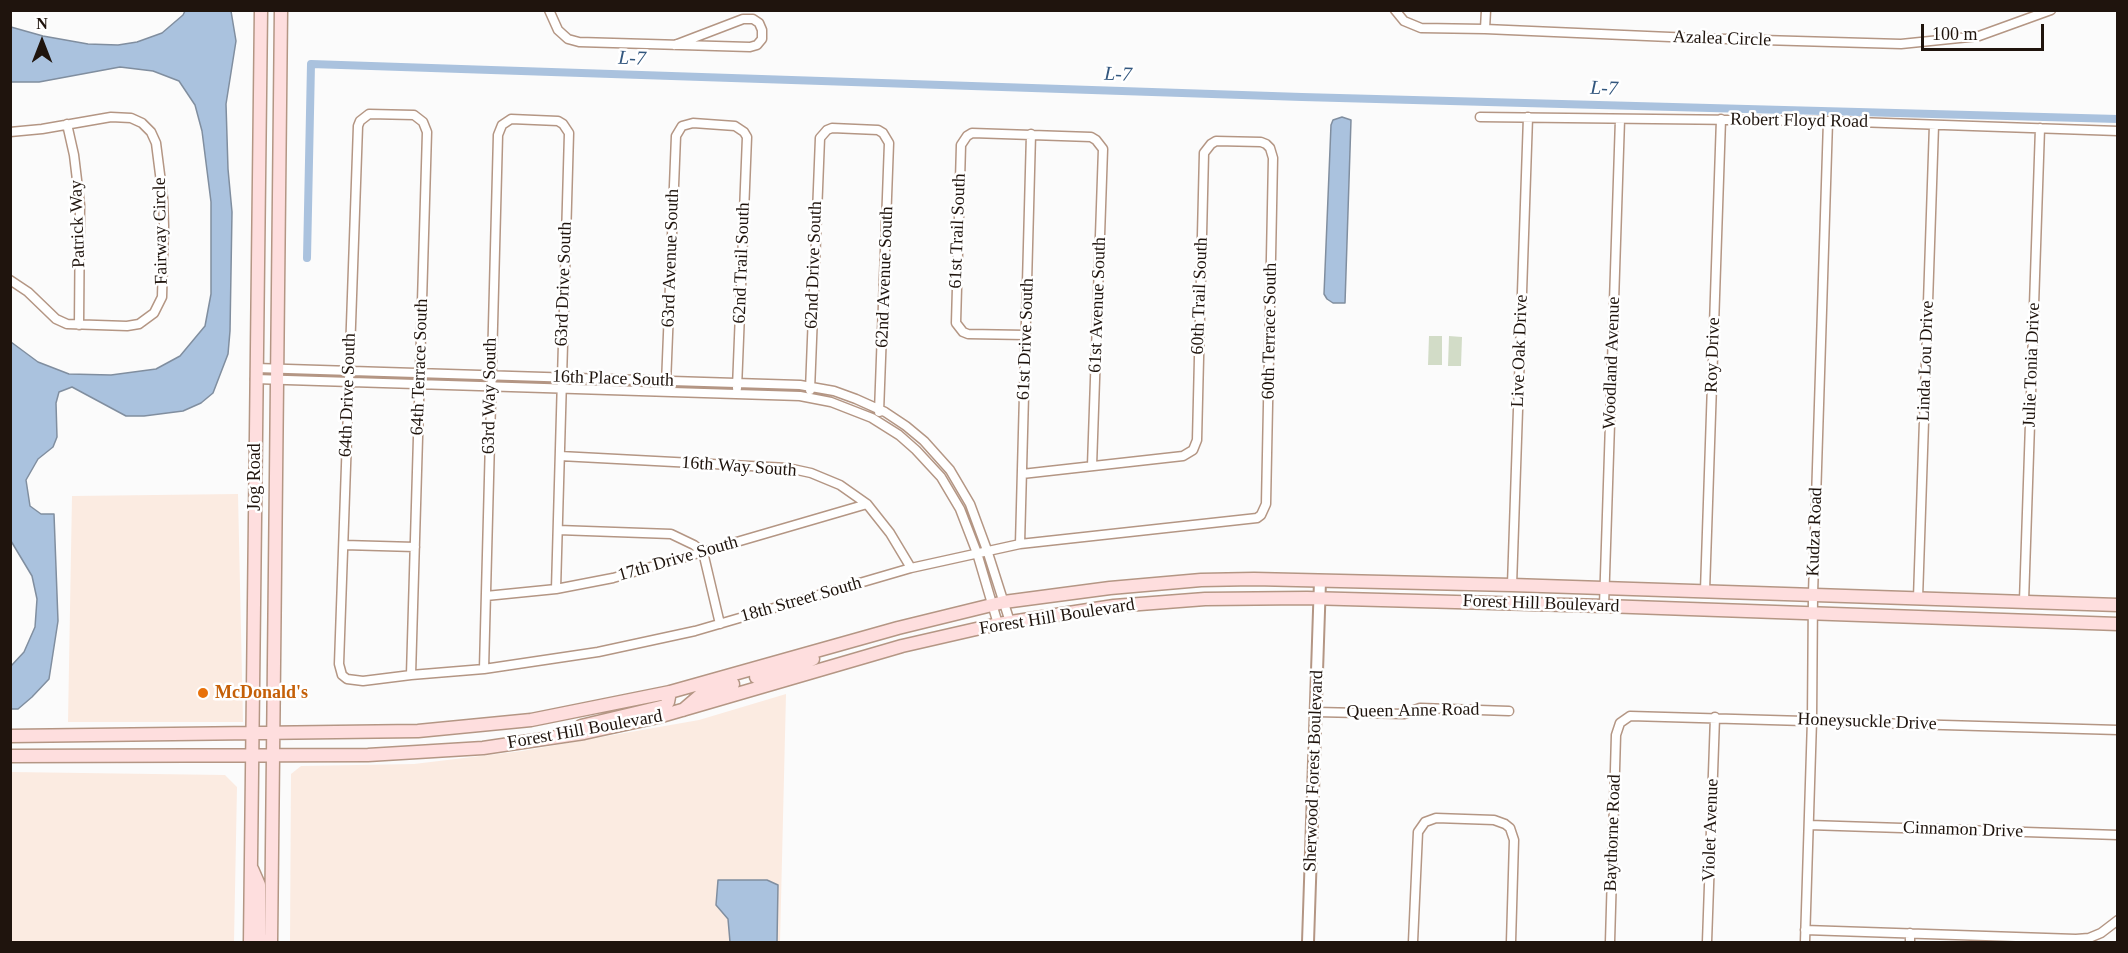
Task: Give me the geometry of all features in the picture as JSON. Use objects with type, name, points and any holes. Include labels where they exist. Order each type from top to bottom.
[{"type":"main road","name":"Jog Road","points":[[250,942],[261,10]]},
{"type":"main road","name":"Jog Road","points":[[271,942],[275,756],[276,374],[281,10]]},
{"type":"main road","name":"Forest Hill Boulevard","points":[[10,736],[418,731],[531,720],[669,692],[998,603],[1156,584],[1254,579],[2118,604]]},
{"type":"main road","name":"Forest Hill Boulevard","points":[[10,756],[409,754],[483,748],[616,727],[681,712],[902,646],[1004,623],[1114,606],[1160,602],[1246,598],[1319,598],[2118,624]]},
{"type":"main road","points":[[681,712],[704,692],[799,665],[824,654],[828,648]]},
{"type":"main road","points":[[534,740],[591,723],[665,706],[669,692]]},
{"type":"main road","points":[[250,862],[259,885],[261,942]]},
{"type":"street","points":[[549,10],[558,30],[568,39],[579,42],[675,45],[750,47],[757,45],[762,39],[762,30],[759,23],[753,19],[743,19],[675,45]]},
{"type":"street","name":"Azalea Circle","points":[[1395,10],[1404,21],[1421,28],[1901,44],[1979,36],[2051,10]]},
{"type":"street","points":[[1485,29],[1486,10]]},
{"type":"street","name":"64th Terrace South","points":[[364,117],[375,114],[414,115],[426,127],[411,675]]},
{"type":"street","name":"Fairway Circle","points":[[10,132],[88,120],[125,117],[142,123],[151,132],[156,143],[163,198],[163,291],[158,308],[150,318],[133,326],[79,326],[56,319],[28,292],[10,280]]},
{"type":"street","name":"64th Drive South","points":[[342,675],[339,664],[358,126],[364,117]]},
{"type":"street","name":"Robert Floyd Road","points":[[1480,117],[1828,121],[2118,131]]},
{"type":"street","name":"Live Oak Drive","points":[[1512,585],[1527,117]]},
{"type":"street","name":"63rd Way South","points":[[484,669],[498,135],[502,124],[511,119],[553,120],[563,124]]},
{"type":"street","name":"Woodland Avenue","points":[[1604,606],[1620,119]]},
{"type":"street","name":"Roy Drive","points":[[1705,591],[1720,119]]},
{"type":"street","name":"Kudza Road","points":[[1805,942],[1828,121]]},
{"type":"street","name":"63rd Avenue South","points":[[666,392],[676,136],[682,126],[693,123],[735,126],[744,132]]},
{"type":"street","name":"Patrick Way","points":[[67,124],[74,155],[80,205],[79,326]]},
{"type":"street","name":"63rd Drive South","points":[[556,589],[569,133],[563,124]]},
{"type":"street","name":"Linda Lou Drive","points":[[1918,598],[1934,125]]},
{"type":"street","name":"62nd Drive South","points":[[810,398],[818,144],[822,134],[832,128],[873,129],[883,133]]},
{"type":"street","name":"Julie Tonia Drive","points":[[2024,601],[2040,128]]},
{"type":"street","name":"62nd Trail South","points":[[737,394],[748,143],[744,132]]},
{"type":"street","name":"61st Trail South","points":[[1026,335],[968,334],[959,328],[956,317],[961,145],[967,136],[978,132],[1031,135]]},
{"type":"street","name":"62nd Avenue South","points":[[879,422],[889,143],[883,133]]},
{"type":"street","name":"61st Avenue South","points":[[1031,135],[1091,137],[1101,144],[1104,154],[1092,466]]},
{"type":"street","name":"61st Drive South","points":[[1020,544],[1031,135]]},
{"type":"street","name":"60th Trail South","points":[[1092,466],[1183,456],[1193,450],[1197,440],[1204,153],[1210,144],[1221,141],[1261,142],[1270,148]]},
{"type":"street","name":"60th Terrace South","points":[[1261,514],[1266,504],[1273,159],[1270,148]]},
{"type":"street","name":"16th Place South","points":[[256,374],[349,370],[737,383],[810,386],[845,395],[879,410],[915,434],[946,466],[970,504],[988,551],[1004,623]]},
{"type":"street","name":"16th Place South","points":[[276,374],[348,381],[810,398],[852,409],[879,422],[916,450],[937,472],[960,508],[998,603]]},
{"type":"street","name":"16th Way South","points":[[560,456],[794,468],[812,473],[834,482],[867,504],[890,532],[911,568]]},
{"type":"street","points":[[937,472],[946,466]]},
{"type":"street","points":[[1022,474],[1092,466]]},
{"type":"street","name":"17th Drive South","points":[[486,596],[556,589],[613,578],[867,504]]},
{"type":"street","name":"18th Street South","points":[[342,675],[352,681],[363,681],[484,669],[598,652],[720,624],[911,568],[1020,544],[1251,519],[1261,514]]},
{"type":"street","points":[[558,530],[671,534],[688,542],[703,552],[720,624]]},
{"type":"street","points":[[344,545],[415,547]]},
{"type":"street","name":"Sherwood Forest Boulevard","points":[[1308,942],[1320,581]]},
{"type":"street","name":"Queen Anne Road","points":[[1316,712],[1404,714],[1420,708],[1509,711]]},
{"type":"street","name":"Honeysuckle Drive","points":[[1620,723],[1636,715],[2118,730]]},
{"type":"street","name":"Violet Avenue","points":[[1707,942],[1715,717]]},
{"type":"street","name":"Baythorne Road","points":[[1610,942],[1616,735],[1620,723]]},
{"type":"street","points":[[1413,942],[1417,838],[1420,827],[1425,822],[1436,818],[1494,820],[1510,828],[1514,840],[1510,942]]},
{"type":"street","name":"Cinnamon Drive","points":[[1809,825],[2118,835]]},
{"type":"street","points":[[1805,930],[1910,938],[2083,939],[2101,933],[2118,920]]},
{"type":"shaded area","points":[[238,494],[243,722],[68,722],[72,496]]},
{"type":"shaded area","points":[[786,694],[780,942],[290,942],[291,774],[301,766],[414,764],[522,751],[699,720]]},
{"type":"shaded area","points":[[11,772],[225,775],[237,787],[234,942],[11,942]]},
{"type":"green space","points":[[1429,336],[1442,336],[1442,365],[1428,365]]},
{"type":"green space","points":[[1449,336],[1462,337],[1461,366],[1448,366]]},
{"type":"water","points":[[185,11],[231,11],[236,41],[226,104],[232,212],[228,354],[213,393],[201,403],[183,411],[126,416],[72,387],[59,392],[56,403],[57,437],[53,447],[38,459],[26,480],[30,506],[41,514],[54,514],[58,621],[49,679],[18,709],[11,709],[11,666],[24,652],[35,627],[37,599],[32,576],[11,541],[11,342],[38,362],[69,374],[111,375],[156,369],[180,356],[205,326],[211,294],[211,202],[202,131],[195,105],[179,81],[153,71],[120,67],[39,82],[11,82],[11,27],[43,36],[88,44],[118,45],[137,42],[162,33]]},
{"type":"water","points":[[1342,117],[1351,120],[1345,303],[1333,303],[1324,294],[1331,125],[1333,120]]},
{"type":"water","points":[[718,880],[767,880],[778,885],[777,942],[730,942],[728,919],[716,905]]},
{"type":"waterway","name":"L-7","points":[[307,258],[311,64],[1302,97],[2118,119]]},
{"type":"place","name":"McDonald's","points":[[203,693]]}]
